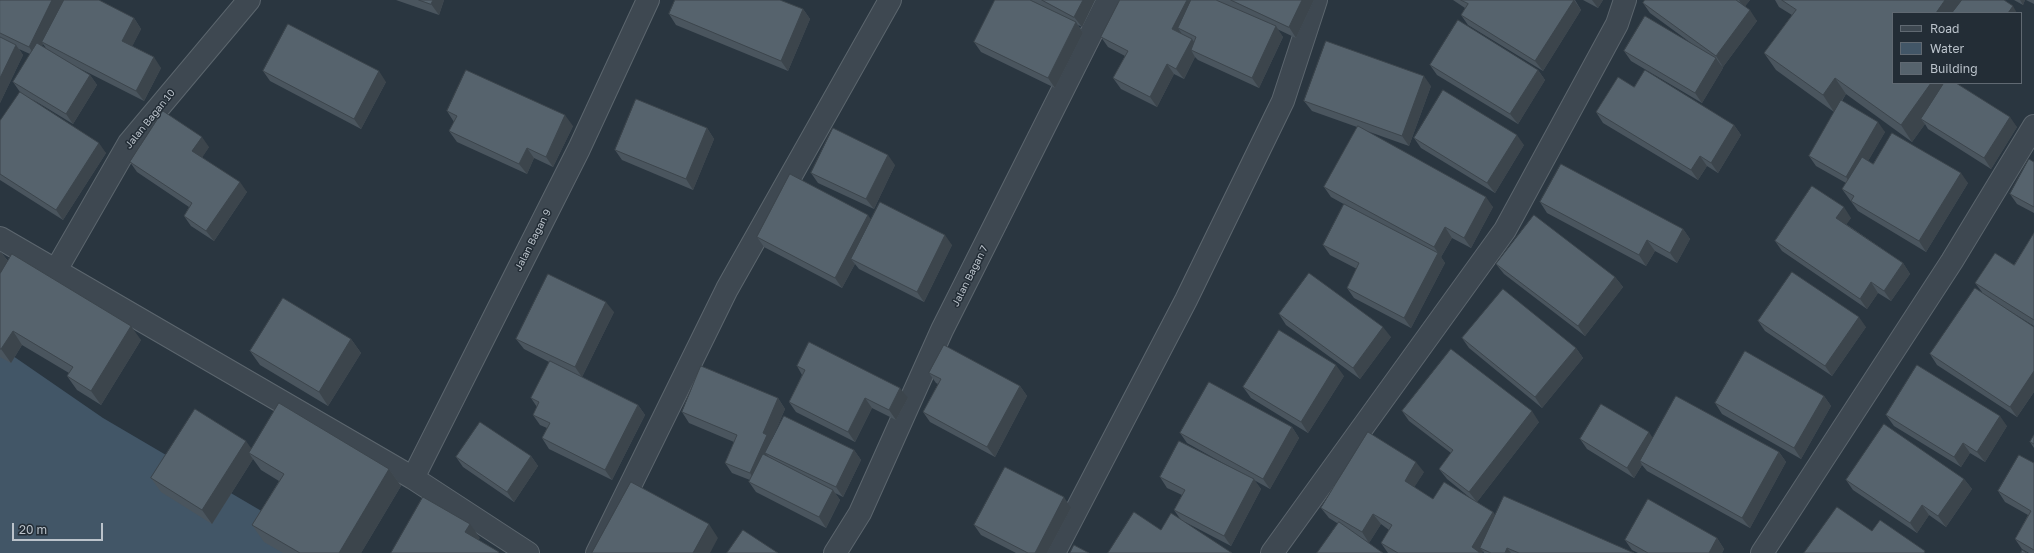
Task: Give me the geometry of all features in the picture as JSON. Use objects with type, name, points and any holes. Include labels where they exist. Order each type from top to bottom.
[{"type":"street","name":"Jalan Bagan 10","points":[[56,270],[129,143],[249,0]]},
{"type":"street","name":"Jalan Bagan 9","points":[[413,478],[576,156],[648,0]]},
{"type":"street","points":[[597,553],[727,289],[890,0]]},
{"type":"street","name":"Jalan Bagan 7","points":[[835,553],[860,513],[942,330],[1108,0]]},
{"type":"street","points":[[1054,553],[1186,300],[1283,101],[1316,0]]},
{"type":"street","points":[[1272,553],[1505,230],[1617,24],[1625,0]]},
{"type":"street","points":[[1762,553],[1952,261],[2034,126]]},
{"type":"street","points":[[0,238],[413,478],[528,553]]},
{"type":"water","points":[[0,347],[103,418],[333,553],[0,553]]},
{"type":"building","points":[[0,0],[52,0],[29,47],[0,33]]},
{"type":"building","points":[[64,0],[99,0],[134,18],[122,41],[154,57],[136,91],[42,42]]},
{"type":"building","points":[[419,0],[433,0],[431,4]]},
{"type":"building","points":[[675,0],[780,0],[803,9],[781,61],[669,14]]},
{"type":"building","points":[[995,0],[1030,0],[1076,22],[1048,78],[974,42]]},
{"type":"building","points":[[1042,0],[1083,0],[1074,17]]},
{"type":"building","points":[[1120,0],[1187,0],[1172,29],[1192,39],[1176,69],[1167,64],[1150,97],[1113,78],[1128,51],[1101,37]]},
{"type":"building","points":[[1191,0],[1216,0],[1276,26],[1252,78],[1191,50],[1196,37],[1178,28]]},
{"type":"building","points":[[1231,0],[1302,0],[1289,27]]},
{"type":"building","points":[[1461,0],[1574,0],[1535,61],[1461,15],[1468,4]]},
{"type":"building","points":[[1645,0],[1736,0],[1750,10],[1716,56],[1643,3]]},
{"type":"building","points":[[1782,0],[1945,0],[1937,12],[1892,12],[1892,84],[1930,84],[1901,125],[1835,78],[1823,95],[1764,53],[1796,10]]},
{"type":"building","points":[[1962,0],[2004,0],[2013,6],[2009,12],[1953,12]]},
{"type":"building","points":[[1645,16],[1716,58],[1695,93],[1624,51]]},
{"type":"building","points":[[1458,20],[1538,70],[1510,114],[1430,65]]},
{"type":"building","points":[[288,24],[379,71],[354,119],[263,71]]},
{"type":"building","points":[[0,37],[16,45],[0,78]]},
{"type":"building","points":[[1326,41],[1424,76],[1402,136],[1304,101]]},
{"type":"building","points":[[37,43],[90,75],[66,114],[13,82]]},
{"type":"building","points":[[466,70],[565,115],[546,157],[527,148],[519,164],[449,131],[457,116],[447,111]]},
{"type":"building","points":[[1645,70],[1734,125],[1711,163],[1700,156],[1691,170],[1596,112],[1618,77],[1634,87]]},
{"type":"building","points":[[1943,84],[1958,84],[2010,117],[1984,158],[1921,119]]},
{"type":"building","points":[[1443,90],[1517,135],[1487,183],[1414,138]]},
{"type":"building","points":[[20,92],[99,143],[56,210],[0,174],[0,121]]},
{"type":"building","points":[[636,99],[707,128],[686,179],[615,150]]},
{"type":"building","points":[[1841,100],[1878,122],[1846,177],[1809,156]]},
{"type":"building","points":[[163,111],[202,137],[192,151],[240,182],[206,231],[184,216],[192,203],[130,162]]},
{"type":"building","points":[[1358,126],[1486,197],[1464,238],[1445,227],[1434,247],[1324,187]]},
{"type":"building","points":[[833,128],[888,155],[866,199],[811,173]]},
{"type":"building","points":[[1892,133],[1961,173],[1919,241],[1851,201],[1854,196],[1842,189],[1862,157],[1873,164]]},
{"type":"building","points":[[2029,159],[2034,162],[2034,207],[2010,194]]},
{"type":"building","points":[[1561,164],[1683,229],[1670,253],[1647,240],[1639,255],[1540,202]]},
{"type":"building","points":[[790,174],[868,215],[835,278],[757,237]]},
{"type":"building","points":[[1812,186],[1844,207],[1836,218],[1903,263],[1884,291],[1871,282],[1860,299],[1775,241]]},
{"type":"building","points":[[880,202],[945,235],[917,292],[851,259]]},
{"type":"building","points":[[1344,204],[1438,253],[1404,318],[1347,288],[1359,263],[1323,245]]},
{"type":"building","points":[[1534,215],[1615,277],[1578,326],[1496,264]]},
{"type":"building","points":[[2034,233],[2034,320],[1975,283],[1995,253],[2014,265]]},
{"type":"building","points":[[12,254],[131,326],[91,391],[67,376],[73,367],[13,331],[0,349],[0,274]]},
{"type":"building","points":[[1792,272],[1859,317],[1825,366],[1758,321]]},
{"type":"building","points":[[1309,273],[1383,327],[1353,368],[1279,314]]},
{"type":"building","points":[[548,274],[606,302],[575,367],[516,339]]},
{"type":"building","points":[[1975,288],[2034,327],[2034,371],[2010,407],[1930,354]]},
{"type":"building","points":[[1503,289],[1576,348],[1535,397],[1462,338]]},
{"type":"building","points":[[283,298],[351,339],[319,392],[250,351]]},
{"type":"building","points":[[1279,330],[1336,365],[1301,422],[1243,387]]},
{"type":"building","points":[[809,342],[900,388],[889,410],[865,398],[848,432],[789,402],[805,370],[797,366]]},
{"type":"building","points":[[944,345],[1020,386],[987,447],[923,412],[941,379],[929,373]]},
{"type":"building","points":[[1451,349],[1532,411],[1469,492],[1439,469],[1453,450],[1402,411]]},
{"type":"building","points":[[1745,351],[1824,396],[1794,448],[1715,403]]},
{"type":"building","points":[[550,361],[638,405],[605,470],[542,438],[550,423],[533,415],[539,402],[531,398]]},
{"type":"building","points":[[1917,365],[2000,416],[1977,452],[1963,443],[1954,457],[1886,415]]},
{"type":"building","points":[[701,366],[778,398],[763,433],[767,435],[750,473],[725,463],[737,435],[682,412]]},
{"type":"building","points":[[1209,382],[1292,427],[1263,479],[1180,433]]},
{"type":"building","points":[[1676,396],[1779,452],[1742,518],[1640,461]]},
{"type":"building","points":[[279,403],[389,469],[339,553],[300,553],[252,525],[284,474],[249,453]]},
{"type":"building","points":[[1601,404],[1649,432],[1627,468],[1580,439]]},
{"type":"building","points":[[195,409],[246,441],[202,510],[151,478]]},
{"type":"building","points":[[784,416],[854,450],[836,487],[765,453]]},
{"type":"building","points":[[480,422],[531,456],[507,492],[456,457]]},
{"type":"building","points":[[1884,424],[1964,479],[1938,516],[1922,505],[1910,523],[1846,480]]},
{"type":"building","points":[[1368,432],[1416,462],[1405,481],[1433,499],[1444,482],[1493,512],[1472,547],[1479,553],[1398,553],[1381,543],[1392,525],[1373,514],[1362,532],[1321,508]]},
{"type":"building","points":[[2034,435],[2034,444],[2030,442]]},
{"type":"building","points":[[1179,441],[1254,479],[1224,536],[1174,510],[1185,490],[1160,477]]},
{"type":"building","points":[[763,454],[833,490],[819,517],[749,482]]},
{"type":"building","points":[[2019,455],[2034,463],[2034,550],[2015,539],[2031,511],[1998,491]]},
{"type":"building","points":[[1005,467],[1064,497],[1035,553],[1028,553],[974,525]]},
{"type":"building","points":[[631,482],[709,524],[693,553],[592,553]]},
{"type":"building","points":[[1504,496],[1634,553],[1519,553],[1507,548],[1505,553],[1491,553],[1480,548]]},
{"type":"building","points":[[423,497],[470,524],[465,532],[499,552],[391,553]]},
{"type":"building","points":[[1648,499],[1717,538],[1709,553],[1648,553],[1625,540]]},
{"type":"building","points":[[1837,507],[1872,531],[1880,520],[1925,551],[1924,553],[1804,553]]},
{"type":"building","points":[[1134,512],[1161,530],[1171,513],[1232,553],[1108,553]]},
{"type":"building","points":[[1339,522],[1383,553],[1317,553]]},
{"type":"building","points":[[743,530],[778,553],[727,553]]},
{"type":"building","points":[[1074,545],[1089,553],[1070,553]]}]
